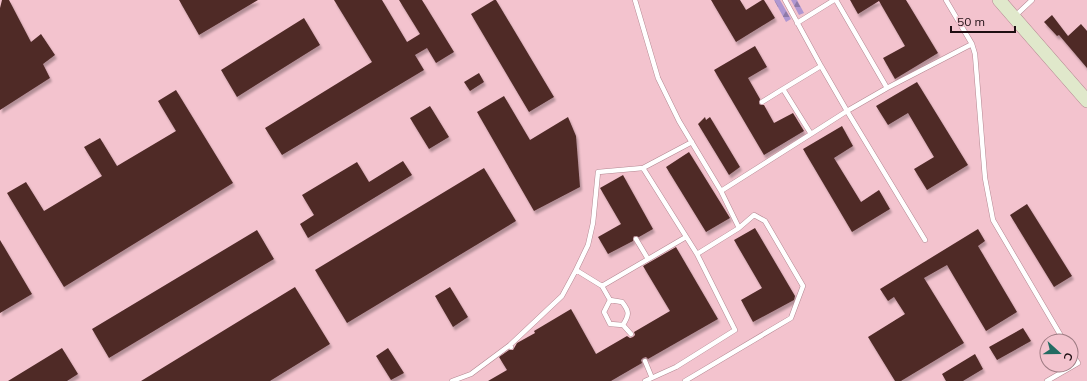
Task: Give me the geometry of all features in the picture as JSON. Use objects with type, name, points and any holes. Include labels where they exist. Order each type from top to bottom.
[{"type":"street","points":[[999,0],[1087,101]]},
{"type":"lane","points":[[635,0],[658,78],[679,121],[721,192],[739,228]]},
{"type":"lane","points":[[784,0],[847,111],[925,240]]},
{"type":"lane","points":[[797,23],[835,0],[887,88]]},
{"type":"lane","points":[[946,0],[972,44],[975,54],[985,178],[994,220],[1059,333]]},
{"type":"lane","points":[[1014,17],[1032,0]]},
{"type":"lane","points":[[721,192],[847,111],[887,88],[972,44]]},
{"type":"lane","points":[[762,102],[821,66]]},
{"type":"lane","points":[[783,89],[811,134]]},
{"type":"lane","points":[[452,381],[471,374],[511,346],[562,296],[588,245],[593,223],[598,172],[643,168],[692,142]]},
{"type":"lane","points":[[643,168],[697,254],[735,330],[676,368],[645,381]]},
{"type":"lane","points":[[686,381],[791,318],[803,286],[765,221],[754,215],[739,228],[697,254]]},
{"type":"lane","points":[[602,286],[686,237]]},
{"type":"lane","points":[[636,239],[648,260]]},
{"type":"lane","points":[[576,270],[602,286],[610,300]]},
{"type":"lane","points":[[610,300],[604,312],[610,324],[623,325],[631,334]]},
{"type":"lane","points":[[610,300],[622,302],[627,308],[628,317],[623,325]]},
{"type":"lane","points":[[645,361],[652,378]]},
{"type":"lane","points":[[1047,381],[1061,373]]},
{"type":"green space","points":[[774,0],[780,0],[791,19],[786,22]]},
{"type":"green space","points":[[791,0],[797,0],[804,13],[799,15]]},
{"type":"building","points":[[2,0],[9,0],[31,42],[41,34],[55,55],[43,64],[50,78],[0,110],[0,8]]},
{"type":"building","points":[[179,0],[258,0],[199,35]]},
{"type":"building","points":[[334,0],[382,0],[407,42],[420,34],[399,0],[422,0],[454,52],[436,63],[427,48],[415,55],[424,70],[282,155],[265,128],[372,62]]},
{"type":"building","points":[[496,0],[554,97],[529,112],[471,14]]},
{"type":"building","points":[[711,0],[740,0],[746,10],[764,0],[775,18],[736,42]]},
{"type":"building","points":[[850,0],[906,0],[938,53],[895,79],[883,58],[905,46],[879,1],[858,14]]},
{"type":"building","points":[[1052,15],[1068,36],[1081,24],[1087,31],[1087,68],[1059,35],[1057,36],[1044,22]]},
{"type":"building","points":[[304,18],[320,45],[237,97],[221,70]]},
{"type":"building","points":[[755,46],[767,67],[748,78],[760,99],[759,104],[764,105],[774,123],[793,113],[804,131],[764,155],[714,70]]},
{"type":"building","points":[[479,73],[484,82],[470,91],[464,82]]},
{"type":"building","points":[[917,82],[968,165],[927,190],[914,169],[934,157],[908,113],[888,125],[876,106]]},
{"type":"building","points":[[176,90],[233,183],[64,287],[7,193],[26,182],[44,211],[102,176],[84,147],[100,138],[117,166],[176,131],[158,101]]},
{"type":"building","points":[[504,96],[530,140],[568,117],[576,136],[580,187],[534,211],[477,112]]},
{"type":"building","points":[[430,106],[449,137],[429,149],[410,118]]},
{"type":"building","points":[[705,117],[706,120],[710,117],[740,167],[729,175],[698,124]]},
{"type":"building","points":[[842,126],[853,146],[834,158],[861,202],[879,190],[890,209],[852,232],[803,149]]},
{"type":"building","points":[[689,152],[730,218],[706,232],[666,167]]},
{"type":"building","points":[[403,161],[412,175],[308,238],[300,224],[314,215],[302,195],[357,162],[369,182]]},
{"type":"building","points":[[484,168],[516,221],[347,323],[315,270]]},
{"type":"building","points":[[623,175],[653,229],[639,237],[634,236],[633,241],[608,254],[598,237],[621,224],[600,188]]},
{"type":"building","points":[[1027,204],[1072,276],[1054,287],[1010,215]]},
{"type":"building","points":[[755,228],[795,296],[794,300],[753,322],[741,300],[762,288],[734,240]]},
{"type":"building","points":[[978,229],[985,241],[978,246],[1017,312],[986,331],[947,265],[924,278],[964,343],[901,381],[895,381],[868,337],[905,314],[894,297],[888,301],[880,289]]},
{"type":"building","points":[[257,230],[274,259],[109,358],[92,329]]},
{"type":"building","points":[[0,240],[32,294],[0,313]]},
{"type":"building","points":[[676,247],[718,319],[648,359],[646,357],[643,358],[641,360],[642,363],[611,381],[488,381],[507,370],[499,357],[509,350],[513,350],[517,343],[535,333],[534,331],[571,309],[596,354],[627,336],[630,338],[633,337],[635,335],[634,332],[670,311],[643,266]]},
{"type":"building","points":[[295,287],[330,344],[270,381],[141,381]]},
{"type":"building","points":[[450,287],[468,317],[453,327],[435,296]]},
{"type":"building","points":[[1023,328],[1031,341],[997,360],[989,347]]},
{"type":"building","points":[[62,348],[78,374],[67,381],[8,381]]},
{"type":"building","points":[[388,348],[404,373],[391,380],[376,356]]},
{"type":"building","points":[[975,354],[983,369],[963,381],[946,381],[942,374]]}]
